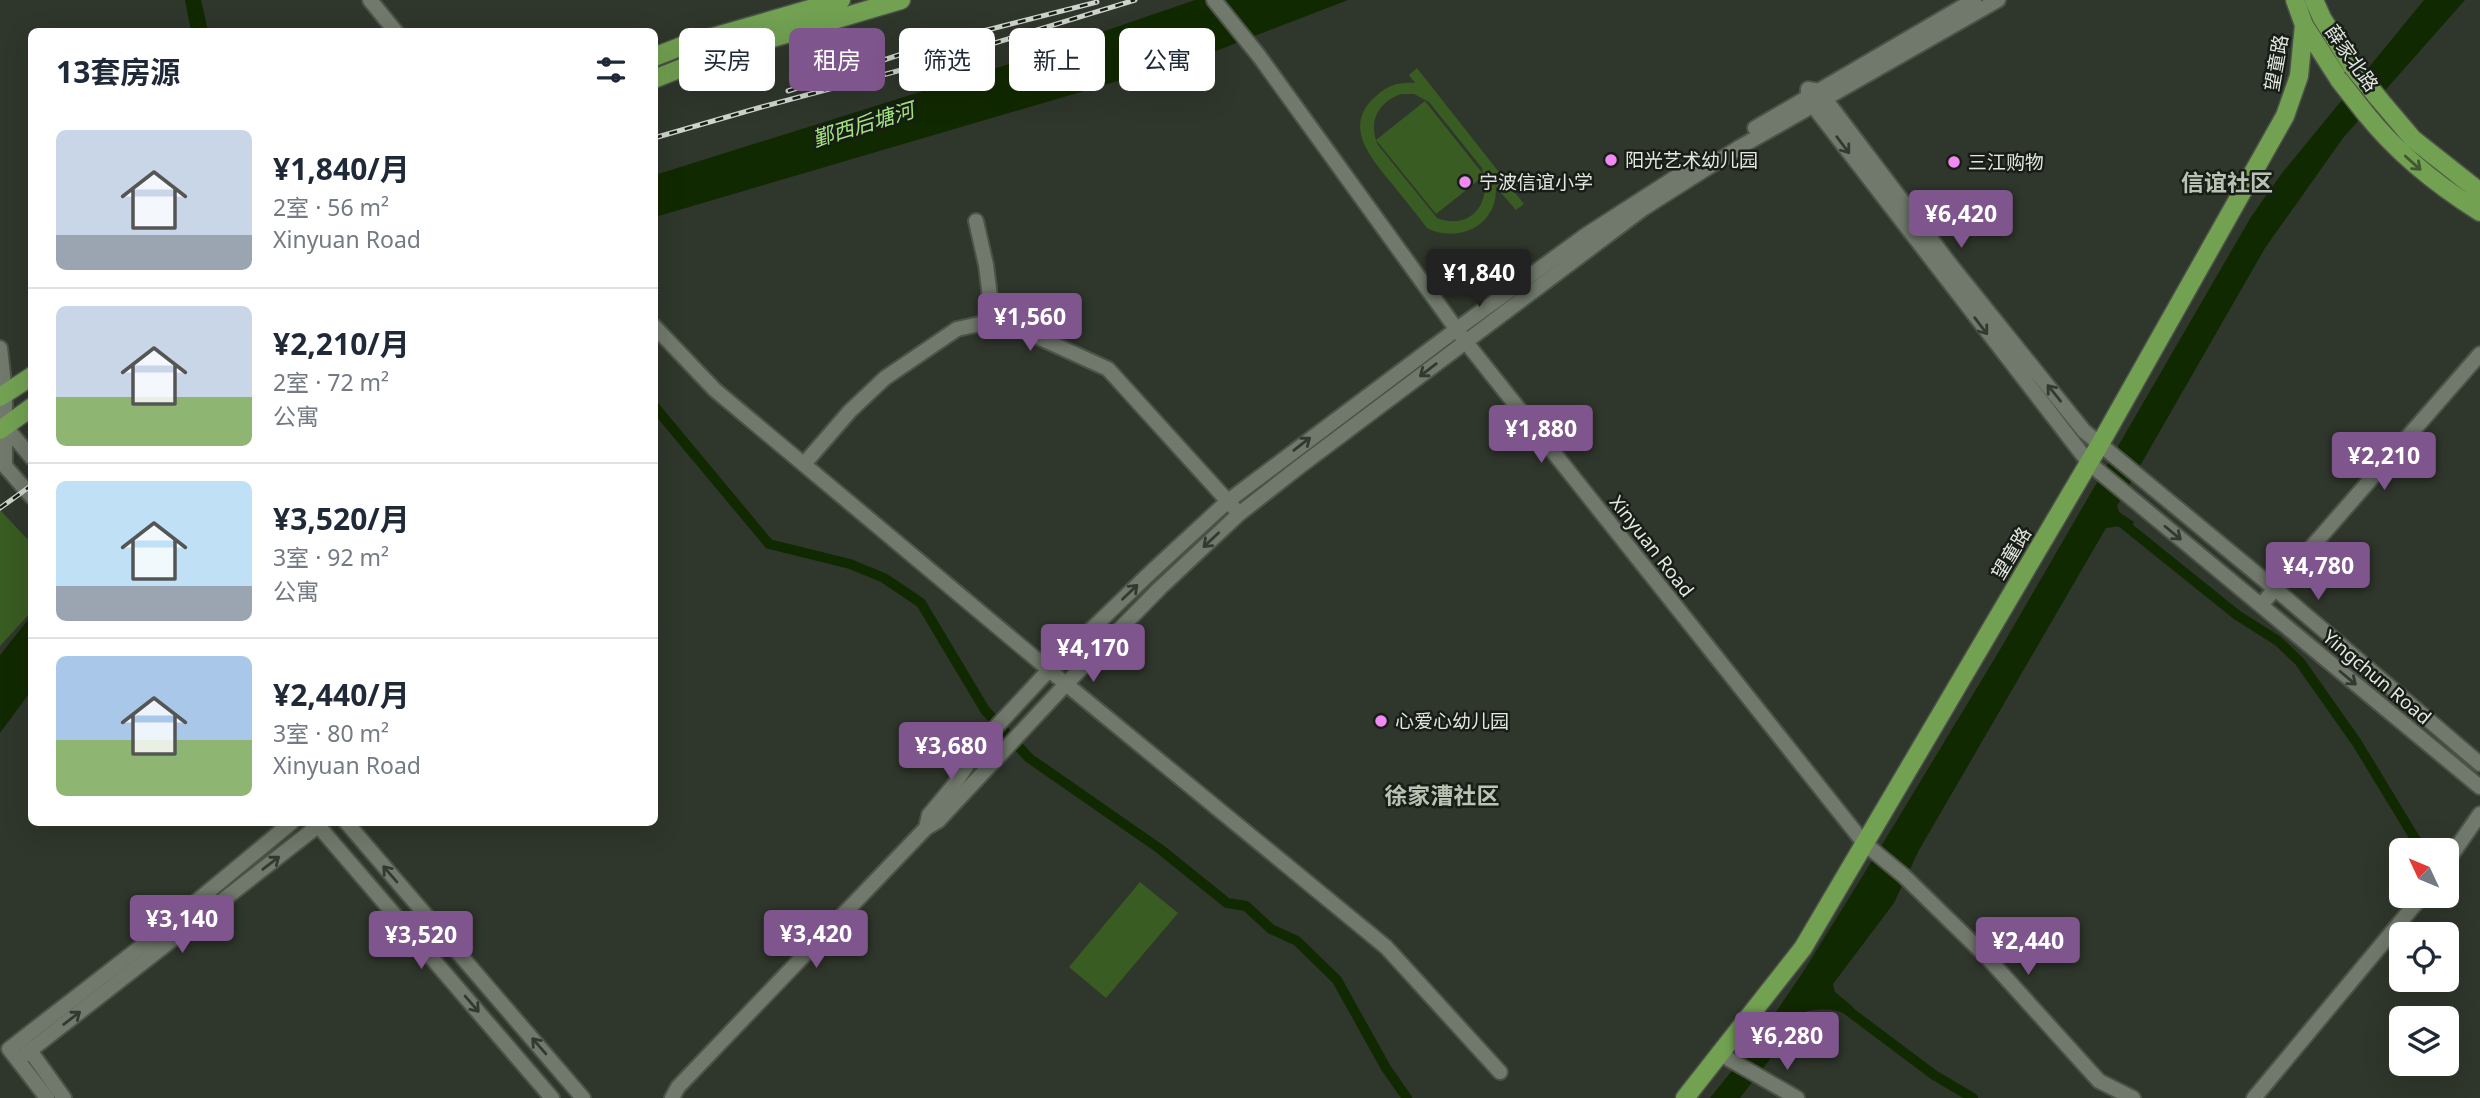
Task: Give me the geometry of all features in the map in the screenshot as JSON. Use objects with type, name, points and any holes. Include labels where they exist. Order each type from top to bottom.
[{"type":"main road","points":[[658,55],[841,0]]},
{"type":"main road","points":[[658,77],[712,56],[901,0]]},
{"type":"main road","name":"望童路","points":[[1685,1098],[1803,948],[1868,846],[2106,449],[2286,116],[2299,76],[2304,25],[2295,0]]},
{"type":"main road","name":"薛家北路","points":[[2314,0],[2328,29],[2352,66],[2413,139],[2480,192]]},
{"type":"main road","name":"薛家北路","points":[[2304,25],[2340,80],[2383,135],[2419,168],[2480,212]]},
{"type":"main road","points":[[3,395],[28,379]]},
{"type":"main road","points":[[2,428],[28,410]]},
{"type":"street","points":[[370,0],[393,28]]},
{"type":"street","name":"Xinyuan Road","points":[[1214,0],[1259,56],[1465,341],[1868,846],[1904,876],[1987,957],[2099,1081],[2133,1098]]},
{"type":"street","points":[[660,1098],[675,1092],[926,828],[938,821],[1066,684],[1160,588],[1240,513],[1644,208],[1974,0]]},
{"type":"street","points":[[926,828],[929,815],[954,785],[983,741],[1049,670],[1228,501],[1457,328],[1638,201],[1816,99],[1998,0]]},
{"type":"street","name":"Yingchun Road","points":[[1816,99],[2084,431],[2276,589],[2480,764]]},
{"type":"street","name":"Yingchun Road","points":[[1816,99],[2095,468],[2480,787]]},
{"type":"street","points":[[976,221],[986,264],[993,321]]},
{"type":"street","points":[[804,464],[850,411],[884,378],[957,329],[993,321],[1020,329],[1108,369],[1240,513]]},
{"type":"street","points":[[658,330],[715,390],[1049,670],[1386,947],[1500,1072]]},
{"type":"street","points":[[0,348],[5,466],[28,492]]},
{"type":"street","points":[[2261,605],[2480,354]]},
{"type":"street","points":[[2,428],[28,454]]},
{"type":"street","points":[[2459,844],[2480,814]]},
{"type":"street","points":[[47,1098],[18,1060],[26,1045],[287,826]]},
{"type":"street","points":[[26,1045],[316,826]]},
{"type":"street","points":[[321,826],[552,1098]]},
{"type":"street","points":[[349,826],[583,1098]]},
{"type":"street","points":[[2254,1098],[2413,908]]},
{"type":"street","points":[[26,1045],[64,1098]]},
{"type":"street","points":[[1720,1054],[1797,1098]]},
{"type":"shaded area","points":[[1417,68],[1524,204],[1516,210],[1496,187],[1493,208],[1477,226],[1452,234],[1427,228],[1369,153],[1360,130],[1366,107],[1389,87],[1415,83],[1409,75]],"holes":[[[1401,94],[1414,94],[1429,102],[1482,168],[1483,174],[1425,101],[1376,140],[1375,121],[1381,108]],[[1377,141],[1436,214],[1484,176],[1484,197],[1474,213],[1458,221],[1437,218]]]},
{"type":"shaded area","points":[[0,510],[28,540],[28,615],[0,646]]},
{"type":"shaded area","points":[[1140,882],[1178,913],[1106,998],[1069,967]]},
{"type":"water","points":[[185,0],[201,0],[207,28],[190,28]]},
{"type":"water","points":[[1195,0],[1348,0],[1215,51],[1215,28],[1119,28],[1119,81],[1105,85],[1105,31]]},
{"type":"water","points":[[2424,0],[2465,0],[2343,138],[2265,248],[2117,506],[2119,512],[2134,522],[2129,533],[2121,526],[2106,528],[1919,850],[1894,903],[1833,984],[1835,992],[1853,1007],[1847,1015],[1828,1010],[1807,1011],[1740,1098],[1710,1098],[1759,1037],[1805,969],[1891,830],[1998,653],[2251,217],[2282,173]]},
{"type":"water","name":"鄞西后塘河","points":[[1009,64],[1009,91],[1084,91],[658,216],[658,174],[923,91],[995,91],[995,68]]},
{"type":"water","points":[[28,620],[28,695],[0,733],[0,655]]},
{"type":"waterway","points":[[658,411],[769,544],[850,564],[884,578],[921,603],[985,710],[1029,758],[1160,849],[1227,903],[1246,906],[1271,929],[1297,941],[1337,980],[1386,1068],[1407,1098]]},
{"type":"waterway","points":[[2120,521],[2237,615],[2278,641],[2300,662],[2357,743],[2415,838]]},
{"type":"waterway","points":[[1838,1003],[1934,1075],[1973,1098]]},
{"type":"railway","points":[[658,137],[939,60],[1135,0]]},
{"type":"railway","points":[[788,91],[936,43],[1097,2]]},
{"type":"railway","points":[[0,508],[28,488]]},
{"type":"place","name":"阳光艺术幼儿园","points":[[1611,160]]},
{"type":"place","name":"三江购物","points":[[1954,162]]},
{"type":"place","name":"宁波信谊小学","points":[[1465,182]]},
{"type":"place","name":"心爱心幼儿园","points":[[1381,721]]},
{"type":"district","name":"信谊社区","points":[[2227,182]]},
{"type":"district","name":"徐家漕社区","points":[[1442,795]]}]
